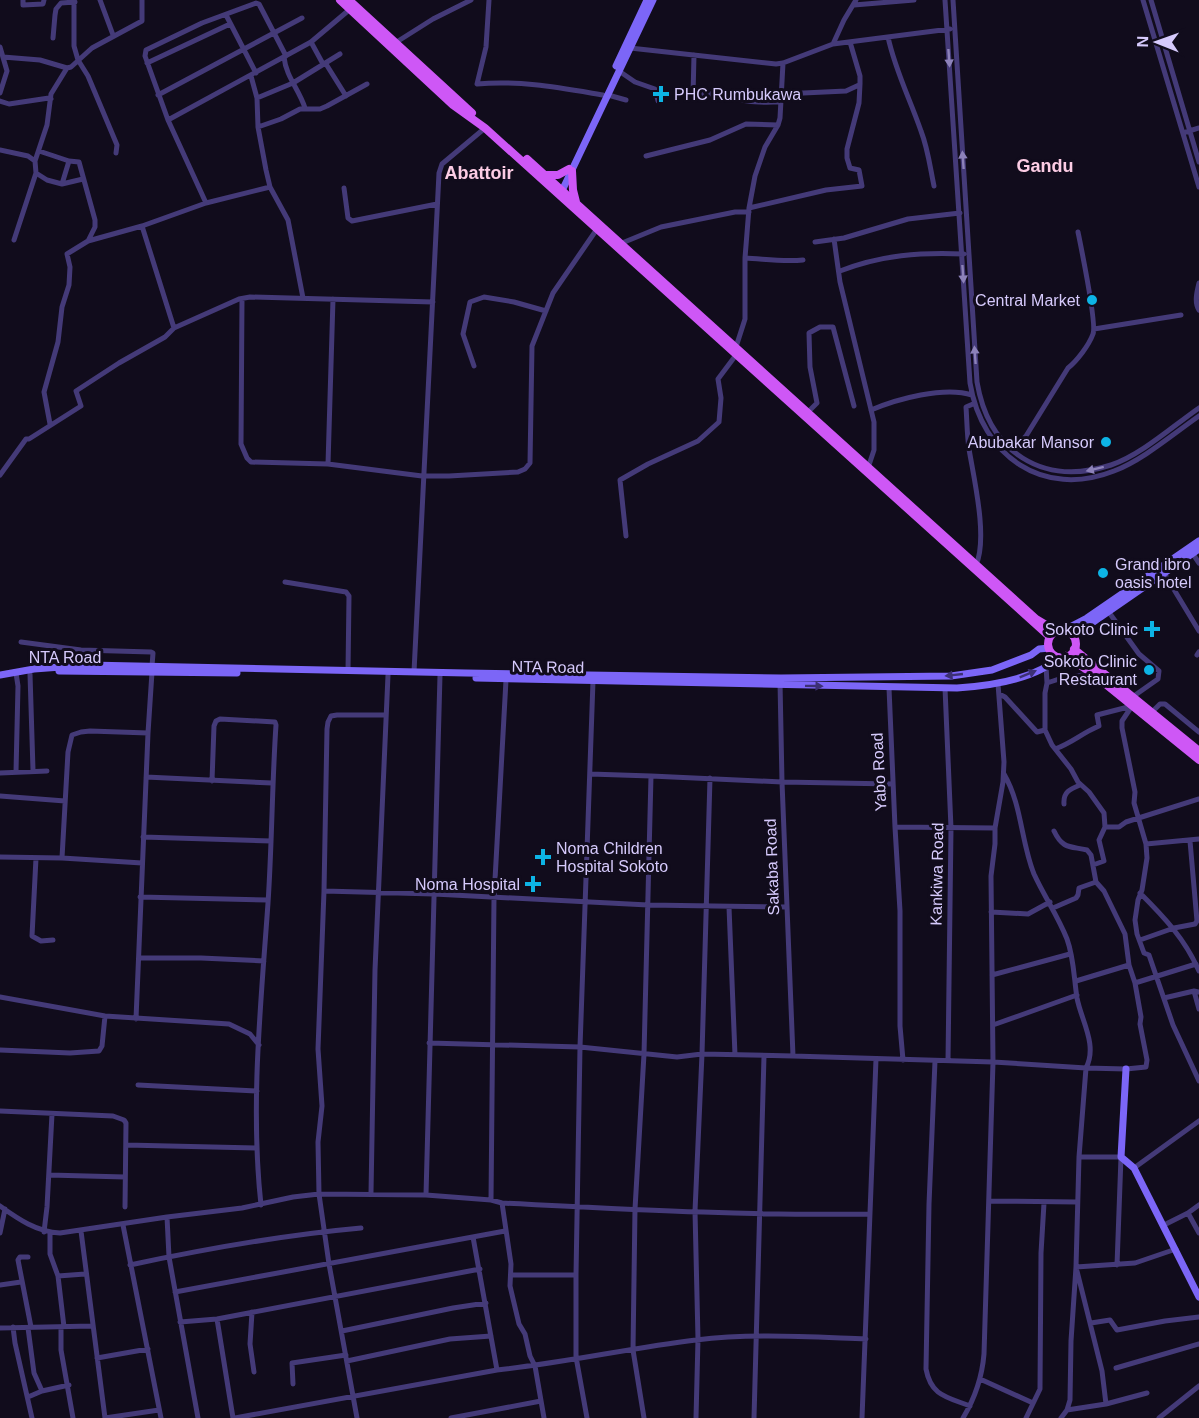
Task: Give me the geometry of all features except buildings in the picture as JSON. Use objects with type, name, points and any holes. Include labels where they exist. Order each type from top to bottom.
[{"type":"main road","points":[[340,0],[453,105],[485,128],[622,243],[736,351],[1036,619],[1057,633],[1073,636],[1196,551]]},
{"type":"main road","points":[[349,0],[457,101],[546,176],[597,229],[1057,633]]},
{"type":"main road","points":[[559,191],[647,0]]},
{"type":"main road","points":[[605,95],[653,0]]},
{"type":"main road","points":[[546,176],[570,170]]},
{"type":"main road","points":[[570,170],[576,203]]},
{"type":"main road","points":[[1199,541],[1087,618],[1057,633],[1049,648],[1054,655],[1063,657],[1093,674],[1151,713],[1199,752]]},
{"type":"main road","points":[[1073,636],[1074,649],[1199,760]]},
{"type":"main road","name":"NTA Road","points":[[18,673],[34,669],[88,665],[152,669],[440,675],[506,680],[781,681],[951,676],[992,670],[1031,656],[1039,649],[1049,648]]},
{"type":"main road","points":[[1063,657],[1074,649]]},
{"type":"main road","name":"NTA Road","points":[[18,673],[152,669],[414,672],[781,681],[889,688],[945,688],[1010,681],[1063,657]]},
{"type":"main road","points":[[0,675],[18,673]]},
{"type":"main road","points":[[1126,1069],[1120,1157],[1134,1168],[1199,1297]]},
{"type":"street","points":[[23,0],[23,6],[43,4],[44,0]]},
{"type":"street","points":[[100,0],[113,35]]},
{"type":"street","points":[[14,240],[36,173],[35,161],[47,125],[51,94],[67,68],[113,35],[142,21],[142,0]]},
{"type":"street","points":[[395,43],[471,0]]},
{"type":"street","points":[[489,0],[486,47],[477,84],[500,82],[542,85],[626,100]]},
{"type":"street","points":[[833,44],[855,3],[914,0]]},
{"type":"street","points":[[945,0],[972,395],[982,425],[1002,451],[1023,469],[1052,477],[1083,479],[1126,466],[1199,408]]},
{"type":"street","points":[[953,0],[977,382],[988,422],[1012,450],[1027,462],[1053,470],[1082,472],[1111,465],[1153,444],[1199,416]]},
{"type":"street","points":[[1143,0],[1186,132],[1192,138],[1199,162]]},
{"type":"street","points":[[1151,0],[1186,132],[1185,140],[1199,186]]},
{"type":"street","points":[[53,38],[56,9],[61,3],[74,1],[74,46],[78,60],[88,76],[117,145],[116,153]]},
{"type":"street","points":[[206,203],[158,95],[145,56],[148,48],[202,23],[256,3],[285,57],[285,69],[301,95],[305,108]]},
{"type":"street","points":[[168,120],[311,42],[349,10]]},
{"type":"street","points":[[226,15],[244,49],[254,75],[258,127],[270,187],[288,220],[303,298]]},
{"type":"street","points":[[158,95],[302,18]]},
{"type":"street","points":[[147,63],[230,24]]},
{"type":"street","points":[[630,48],[783,63],[833,44],[954,28]]},
{"type":"street","points":[[888,37],[894,63],[901,76],[908,102],[927,149],[934,186]]},
{"type":"street","points":[[311,42],[323,64],[326,64],[346,96]]},
{"type":"street","points":[[622,243],[661,227],[749,210],[826,190],[862,186],[859,170],[850,168],[847,158],[859,103],[860,84],[850,42]]},
{"type":"street","points":[[0,47],[6,71],[0,93]]},
{"type":"street","points":[[257,98],[293,82],[340,54]]},
{"type":"street","points":[[694,55],[693,96],[710,93],[746,101],[782,102]]},
{"type":"street","points":[[3,57],[40,60],[67,68]]},
{"type":"street","points":[[626,537],[620,480],[698,441],[719,422],[721,398],[718,379],[736,351],[745,319],[745,258],[749,210],[755,176],[765,147],[778,125],[782,102],[783,63]]},
{"type":"street","points":[[619,71],[635,82],[655,89],[658,101]]},
{"type":"street","points":[[258,127],[305,108],[320,109],[367,84]]},
{"type":"street","points":[[782,94],[846,91],[860,84]]},
{"type":"street","points":[[0,101],[9,104],[51,99]]},
{"type":"street","points":[[646,156],[710,140],[746,124],[778,125]]},
{"type":"street","points":[[414,672],[438,173],[442,164],[485,128]]},
{"type":"street","points":[[1186,132],[1199,128]]},
{"type":"street","points":[[1185,140],[1199,136]]},
{"type":"street","points":[[0,150],[28,156],[35,161]]},
{"type":"street","points":[[39,151],[79,162],[95,220],[95,226],[88,242]]},
{"type":"street","points":[[62,184],[69,161]]},
{"type":"street","points":[[36,173],[47,180],[62,184],[83,179]]},
{"type":"street","points":[[50,424],[44,392],[58,342],[62,307],[69,285],[70,267],[67,254],[88,242],[206,203],[270,187]]},
{"type":"street","points":[[344,188],[348,218],[352,221],[437,204]]},
{"type":"street","points":[[815,242],[844,238],[908,219],[966,212]]},
{"type":"street","points":[[142,226],[174,328]]},
{"type":"street","points":[[242,299],[241,444],[251,462],[328,464],[422,476],[518,472],[530,463],[532,346],[553,293],[597,229]]},
{"type":"street","points":[[1012,450],[1026,436],[1068,368],[1074,364],[1093,335],[1094,329],[1078,232]]},
{"type":"street","points":[[834,239],[840,282],[874,422],[874,450],[868,468]]},
{"type":"street","points":[[840,271],[902,255],[941,252],[969,254]]},
{"type":"street","points":[[745,258],[779,262],[803,260]]},
{"type":"street","points":[[1199,283],[1197,297],[1199,310]]},
{"type":"street","points":[[474,366],[463,334],[470,302],[484,297],[546,311]]},
{"type":"street","points":[[0,475],[26,439],[81,406],[76,392],[119,363],[165,337],[174,328],[242,299],[303,298],[433,302]]},
{"type":"street","points":[[328,464],[333,299]]},
{"type":"street","points":[[1094,329],[1181,315]]},
{"type":"street","points":[[807,413],[817,404],[810,367],[809,333],[830,325],[834,327],[854,406]]},
{"type":"street","points":[[871,410],[889,403],[921,396],[961,392],[972,395]]},
{"type":"street","points":[[974,404],[966,407],[981,538],[981,554],[976,565]]},
{"type":"street","points":[[1196,551],[1199,563]]},
{"type":"street","points":[[1164,573],[1199,631]]},
{"type":"street","points":[[285,582],[346,592],[349,596],[348,671]]},
{"type":"street","points":[[1055,749],[1071,744],[1099,726],[1097,715],[1132,702],[1158,680],[1159,671],[1139,654],[1108,610]]},
{"type":"street","points":[[21,642],[81,650],[153,653],[136,1019]]},
{"type":"street","points":[[1046,666],[1045,730],[1080,785],[1089,792],[1104,813],[1105,827],[1099,840],[1104,861],[1093,865]]},
{"type":"street","points":[[16,772],[18,673]]},
{"type":"street","points":[[30,674],[33,771]]},
{"type":"street","points":[[1047,683],[1062,678],[1093,674]]},
{"type":"street","points":[[371,1193],[379,894],[388,675]]},
{"type":"street","points":[[426,1195],[440,675]]},
{"type":"street","points":[[491,1200],[494,898],[506,680]]},
{"type":"street","points":[[587,1418],[576,1357],[576,1275],[579,1207],[580,1047],[593,681]]},
{"type":"street","name":"Sakaba Road","points":[[781,681],[782,782],[793,1056]]},
{"type":"street","points":[[963,1418],[980,1379],[984,1355],[993,1062],[991,876],[1003,772],[998,684]]},
{"type":"street","name":"Yabo Road","points":[[889,688],[896,827],[995,828]]},
{"type":"street","name":"Kankiwa Road","points":[[945,688],[951,828],[948,1061]]},
{"type":"street","points":[[999,694],[1005,697],[1037,732],[1045,730]]},
{"type":"street","points":[[1132,702],[1122,721],[1122,728],[1135,792],[1134,803],[1146,844],[1142,890],[1135,920],[1137,934],[1144,953],[1149,955],[1173,1025],[1199,1081]]},
{"type":"street","points":[[1151,713],[1160,704],[1165,704],[1199,732]]},
{"type":"street","points":[[357,1418],[329,1264],[319,1194],[318,1142],[322,1106],[318,1049],[327,722],[331,716],[337,714],[386,715]]},
{"type":"street","points":[[212,780],[216,721],[220,719],[272,721],[276,725],[257,1091],[256,1148],[261,1205]]},
{"type":"street","points":[[62,858],[68,752],[72,735],[90,731],[148,733]]},
{"type":"street","points":[[0,773],[47,771]]},
{"type":"street","points":[[1003,772],[1011,785],[1034,874],[1068,941],[1077,995],[1087,1028],[1090,1057],[1086,1068],[1079,1157],[1070,1400],[1061,1418]]},
{"type":"street","points":[[590,774],[893,784]]},
{"type":"street","points":[[644,1418],[633,1350],[635,1209],[645,1054],[651,776]]},
{"type":"street","points":[[146,777],[272,783]]},
{"type":"street","points":[[696,1418],[698,1339],[695,1211],[710,778]]},
{"type":"street","points":[[1064,804],[1063,798],[1067,791],[1080,785]]},
{"type":"street","points":[[0,795],[65,801]]},
{"type":"street","points":[[1105,827],[1119,827],[1138,818],[1199,799]]},
{"type":"street","points":[[896,827],[900,911],[899,999],[903,1060]]},
{"type":"street","points":[[429,1043],[580,1047],[677,1057],[702,1054],[993,1062],[1086,1068],[1146,1067],[1135,983],[1129,965],[1125,934],[1104,891],[1096,882],[1088,850],[1071,848],[1063,844],[1054,831]]},
{"type":"street","points":[[143,837],[271,841]]},
{"type":"street","points":[[1146,844],[1199,839]]},
{"type":"street","points":[[1140,940],[1174,928],[1195,924],[1198,914],[1190,841]]},
{"type":"street","points":[[0,857],[142,863]]},
{"type":"street","points":[[36,858],[32,936],[41,941],[53,940]]},
{"type":"street","points":[[992,912],[1028,914],[1076,898],[1079,888],[1096,882]]},
{"type":"street","points":[[324,891],[648,905],[787,907]]},
{"type":"street","points":[[1140,893],[1174,928],[1188,948],[1199,971]]},
{"type":"street","points":[[140,897],[268,900]]},
{"type":"street","points":[[729,907],[735,1055]]},
{"type":"street","points":[[992,975],[1070,954]]},
{"type":"street","points":[[139,958],[264,961]]},
{"type":"street","points":[[1135,983],[1196,964]]},
{"type":"street","points":[[1076,981],[1129,965]]},
{"type":"street","points":[[1164,998],[1196,991],[1199,1009]]},
{"type":"street","points":[[993,1025],[1077,995]]},
{"type":"street","points":[[0,997],[105,1016],[229,1024],[250,1034],[259,1045]]},
{"type":"street","points":[[0,1050],[70,1053],[99,1051],[102,1046],[105,1016]]},
{"type":"street","points":[[754,1418],[764,1056]]},
{"type":"street","points":[[862,1418],[876,1059]]},
{"type":"street","points":[[935,1061],[929,1204],[926,1369],[928,1380],[936,1392],[970,1406]]},
{"type":"street","points":[[138,1085],[257,1091]]},
{"type":"street","points":[[0,1112],[120,1118],[126,1123],[125,1207]]},
{"type":"street","points":[[52,1114],[47,1232],[51,1257],[58,1276],[62,1327],[61,1350],[73,1418]]},
{"type":"street","points":[[1134,1168],[1199,1121]]},
{"type":"street","points":[[126,1146],[256,1148]]},
{"type":"street","points":[[1079,1157],[1120,1157],[1117,1265]]},
{"type":"street","points":[[49,1175],[125,1177]]},
{"type":"street","points":[[0,1233],[2,1208],[47,1232],[81,1231],[261,1205],[293,1197],[319,1194],[426,1195],[491,1200],[502,1203],[579,1207],[818,1215],[870,1214]]},
{"type":"street","points":[[989,1201],[1077,1202]]},
{"type":"street","points":[[502,1203],[511,1275],[510,1286],[519,1324],[525,1334],[535,1366],[544,1418]]},
{"type":"street","points":[[1026,1418],[1040,1389],[1041,1253],[1044,1203]]},
{"type":"street","points":[[1164,1225],[1199,1205]]},
{"type":"street","points":[[1188,1213],[1199,1232]]},
{"type":"street","points":[[167,1217],[169,1257],[198,1418]]},
{"type":"street","points":[[123,1225],[161,1418]]},
{"type":"street","points":[[130,1265],[325,1231],[360,1228]]},
{"type":"street","points":[[81,1231],[105,1418],[159,1410]]},
{"type":"street","points":[[175,1292],[505,1231]]},
{"type":"street","points":[[473,1237],[497,1370]]},
{"type":"street","points":[[1076,1267],[1135,1263],[1176,1249]]},
{"type":"street","points":[[28,1257],[18,1258],[30,1327],[34,1373],[42,1391]]},
{"type":"street","points":[[1076,1267],[1102,1371],[1106,1404]]},
{"type":"street","points":[[180,1322],[217,1319],[480,1269]]},
{"type":"street","points":[[58,1276],[85,1274]]},
{"type":"street","points":[[511,1275],[576,1275]]},
{"type":"street","points":[[0,1285],[21,1282]]},
{"type":"street","points":[[342,1331],[486,1303]]},
{"type":"street","points":[[252,1312],[250,1344],[254,1372]]},
{"type":"street","points":[[1091,1323],[1110,1320],[1117,1330],[1199,1317]]},
{"type":"street","points":[[217,1319],[234,1418],[497,1370],[535,1366],[576,1357],[698,1339],[756,1336],[866,1338]]},
{"type":"street","points":[[0,1328],[92,1326]]},
{"type":"street","points":[[13,1327],[16,1351],[32,1418]]},
{"type":"street","points":[[293,1384],[292,1363],[346,1358],[450,1339],[491,1336]]},
{"type":"street","points":[[1116,1368],[1199,1344]]},
{"type":"street","points":[[97,1358],[148,1349]]},
{"type":"street","points":[[980,1379],[1033,1403]]},
{"type":"street","points":[[28,1397],[42,1391],[69,1385]]},
{"type":"street","points":[[1159,1418],[1199,1386]]},
{"type":"street","points":[[1067,1410],[1106,1404],[1147,1393]]},
{"type":"street","points":[[451,1418],[482,1415],[542,1401]]},
{"type":"place","name":"PHC Rumbukawa","points":[[661,94]]},
{"type":"place","name":"Central Market","points":[[1092,300]]},
{"type":"place","name":"Abubakar Mansor","points":[[1106,442]]},
{"type":"place","name":"Grand ibro oasis hotel","points":[[1103,573]]},
{"type":"place","name":"Sokoto Clinic","points":[[1152,629]]},
{"type":"place","name":"Sokoto Clinic Restaurant","points":[[1149,670]]},
{"type":"place","name":"Noma Children Hospital Sokoto","points":[[543,857]]},
{"type":"place","name":"Noma Hospital","points":[[533,884]]},
{"type":"district","name":"Gandu","points":[[1045,166]]},
{"type":"district","name":"Abattoir","points":[[479,173]]}]
